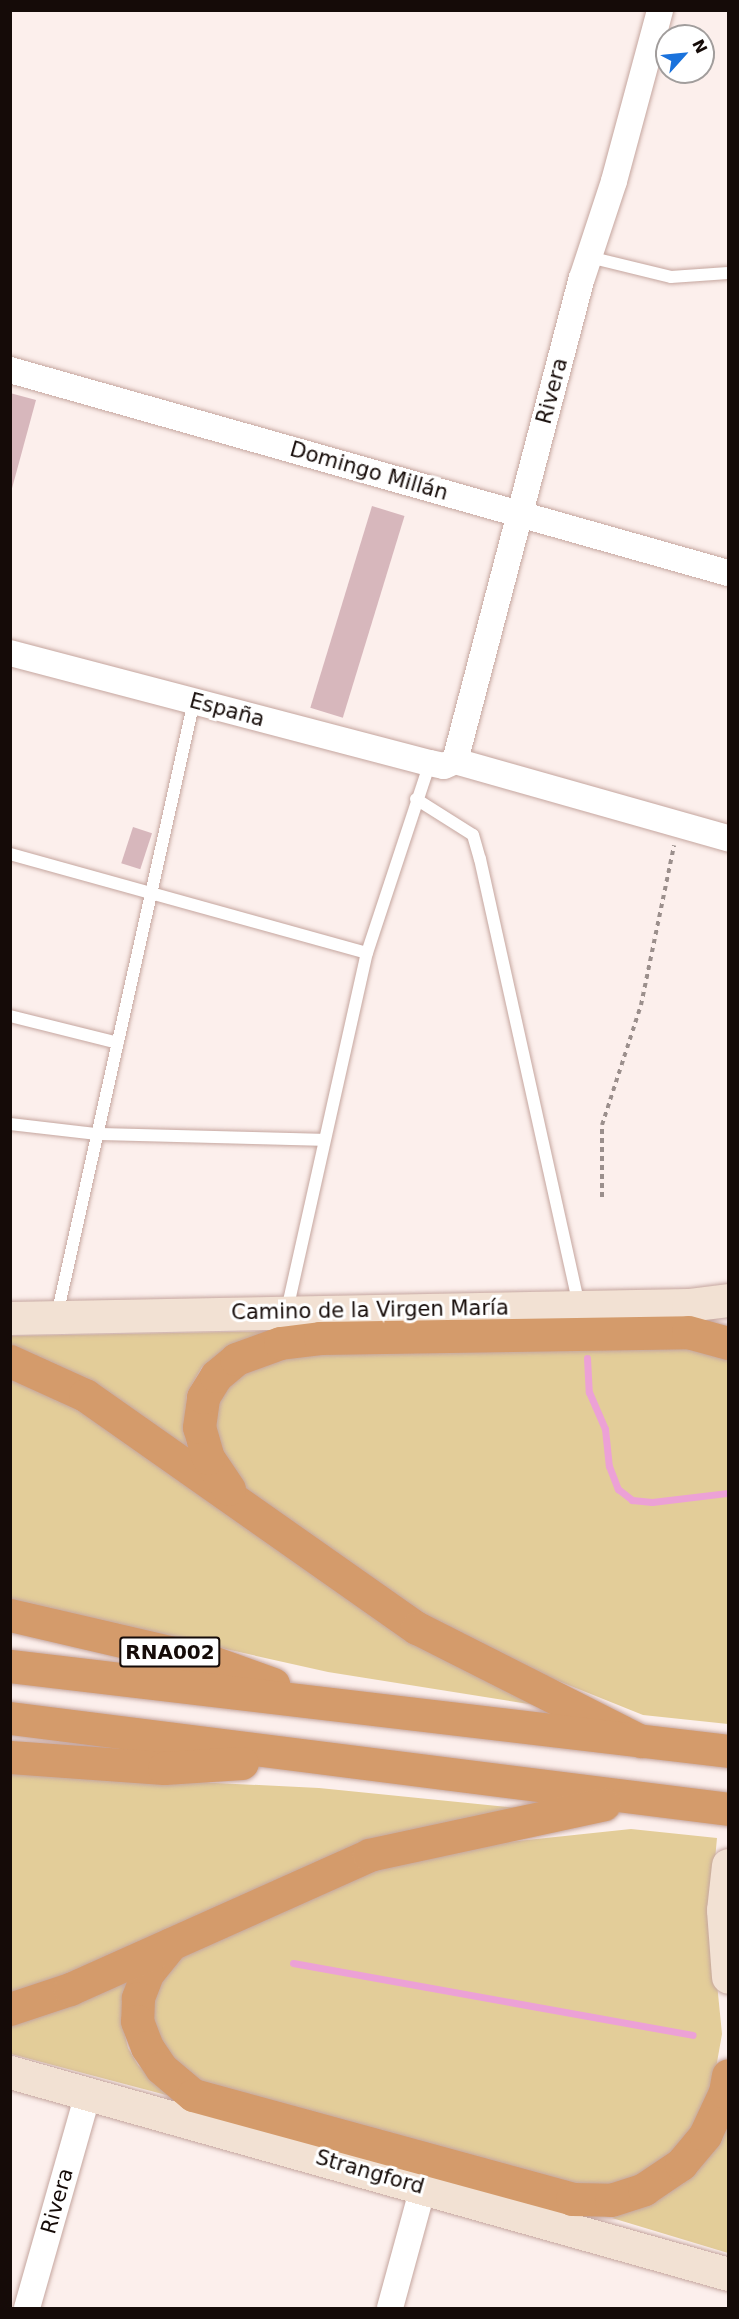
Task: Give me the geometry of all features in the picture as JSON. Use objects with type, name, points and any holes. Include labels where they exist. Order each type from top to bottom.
[{"type":"highway","points":[[239,1503],[208,1458],[199,1427],[203,1398],[216,1376],[236,1359],[286,1327],[320,1338],[653,1332],[719,1340]]},
{"type":"highway","points":[[10,1361],[85,1395],[417,1628],[641,1741]]},
{"type":"highway","name":"RNA002","points":[[10,1616],[212,1662],[326,1704]]},
{"type":"highway","name":"RNA002","points":[[10,1666],[729,1751]]},
{"type":"highway","points":[[10,1718],[729,1809]]},
{"type":"highway","points":[[10,1757],[164,1768],[319,1758]]},
{"type":"highway","points":[[10,2008],[70,1989],[369,1855],[634,1798]]},
{"type":"highway","points":[[171,1944],[147,1974],[138,1998],[137,2020],[147,2047],[185,2106],[572,2199],[611,2200],[644,2189],[681,2164],[705,2135],[725,2092],[729,2075]]},
{"type":"street","name":"Rivera","points":[[443,763],[520,514],[589,257],[614,182],[660,10]]},
{"type":"street","name":"Domingo Millán","points":[[10,369],[729,573]]},
{"type":"street","name":"España","points":[[10,653],[729,838]]},
{"type":"street","name":"Camino de la Virgen María","points":[[10,1318],[57,1317],[286,1327],[579,1304],[721,1301]]},
{"type":"street","points":[[719,1340],[721,1301]]},
{"type":"street","points":[[729,1865],[723,1911],[729,1977]]},
{"type":"street","name":"Strangford","points":[[10,2072],[88,2094],[185,2106],[423,2187],[729,2274]]},
{"type":"street","name":"Rivera","points":[[27,2308],[88,2094]]},
{"type":"street","points":[[390,2308],[423,2187]]},
{"type":"street","points":[[582,2232],[592,2201]]},
{"type":"lane","points":[[589,257],[671,277],[729,273]]},
{"type":"lane","points":[[57,1317],[194,701]]},
{"type":"lane","points":[[286,1327],[323,1140],[367,953],[416,799],[443,763]]},
{"type":"lane","points":[[416,799],[473,835],[579,1304]]},
{"type":"lane","points":[[10,854],[367,953]]},
{"type":"lane","points":[[10,1016],[118,1043]]},
{"type":"lane","points":[[10,1124],[97,1134],[323,1140]]},
{"type":"path","points":[[602,1197],[602,1125],[641,1005],[679,824]]},
{"type":"shaded area","points":[[278,1331],[230,1347],[202,1367],[187,1393],[184,1426],[188,1455],[11,1349],[10,1336]]},
{"type":"shaded area","points":[[685,1345],[728,1359],[728,1724],[643,1715],[481,1650],[423,1617],[247,1492],[221,1454],[211,1425],[216,1397],[233,1378],[286,1353]]},
{"type":"shaded area","points":[[10,1372],[81,1406],[560,1709],[328,1672],[11,1601]]},
{"type":"shaded area","points":[[10,1773],[319,1788],[548,1811],[433,1826],[40,1989],[11,1996]]},
{"type":"shaded area","points":[[631,1829],[717,1838],[710,1913],[722,2034],[713,2085],[691,2133],[671,2155],[641,2175],[608,2188],[574,2186],[201,2083],[189,2076],[156,2036],[151,2007],[160,1981],[178,1959],[207,1942],[375,1867],[440,1849]]},
{"type":"shaded area","points":[[130,1973],[123,2027],[128,2048],[138,2065],[170,2096],[11,2054],[10,2017]]},
{"type":"shaded area","points":[[728,2120],[728,2253],[612,2218],[654,2202]]},
{"type":"building","points":[[10,393],[36,400],[11,492],[10,492]]},
{"type":"building","points":[[372,506],[405,516],[343,718],[310,708]]},
{"type":"building","points":[[133,827],[152,833],[140,869],[121,863]]},
{"type":"waterway","points":[[587,1358],[589,1392],[605,1429],[609,1466],[618,1489],[632,1500],[652,1502],[728,1493]]},
{"type":"waterway","points":[[293,1963],[693,2035]]}]
